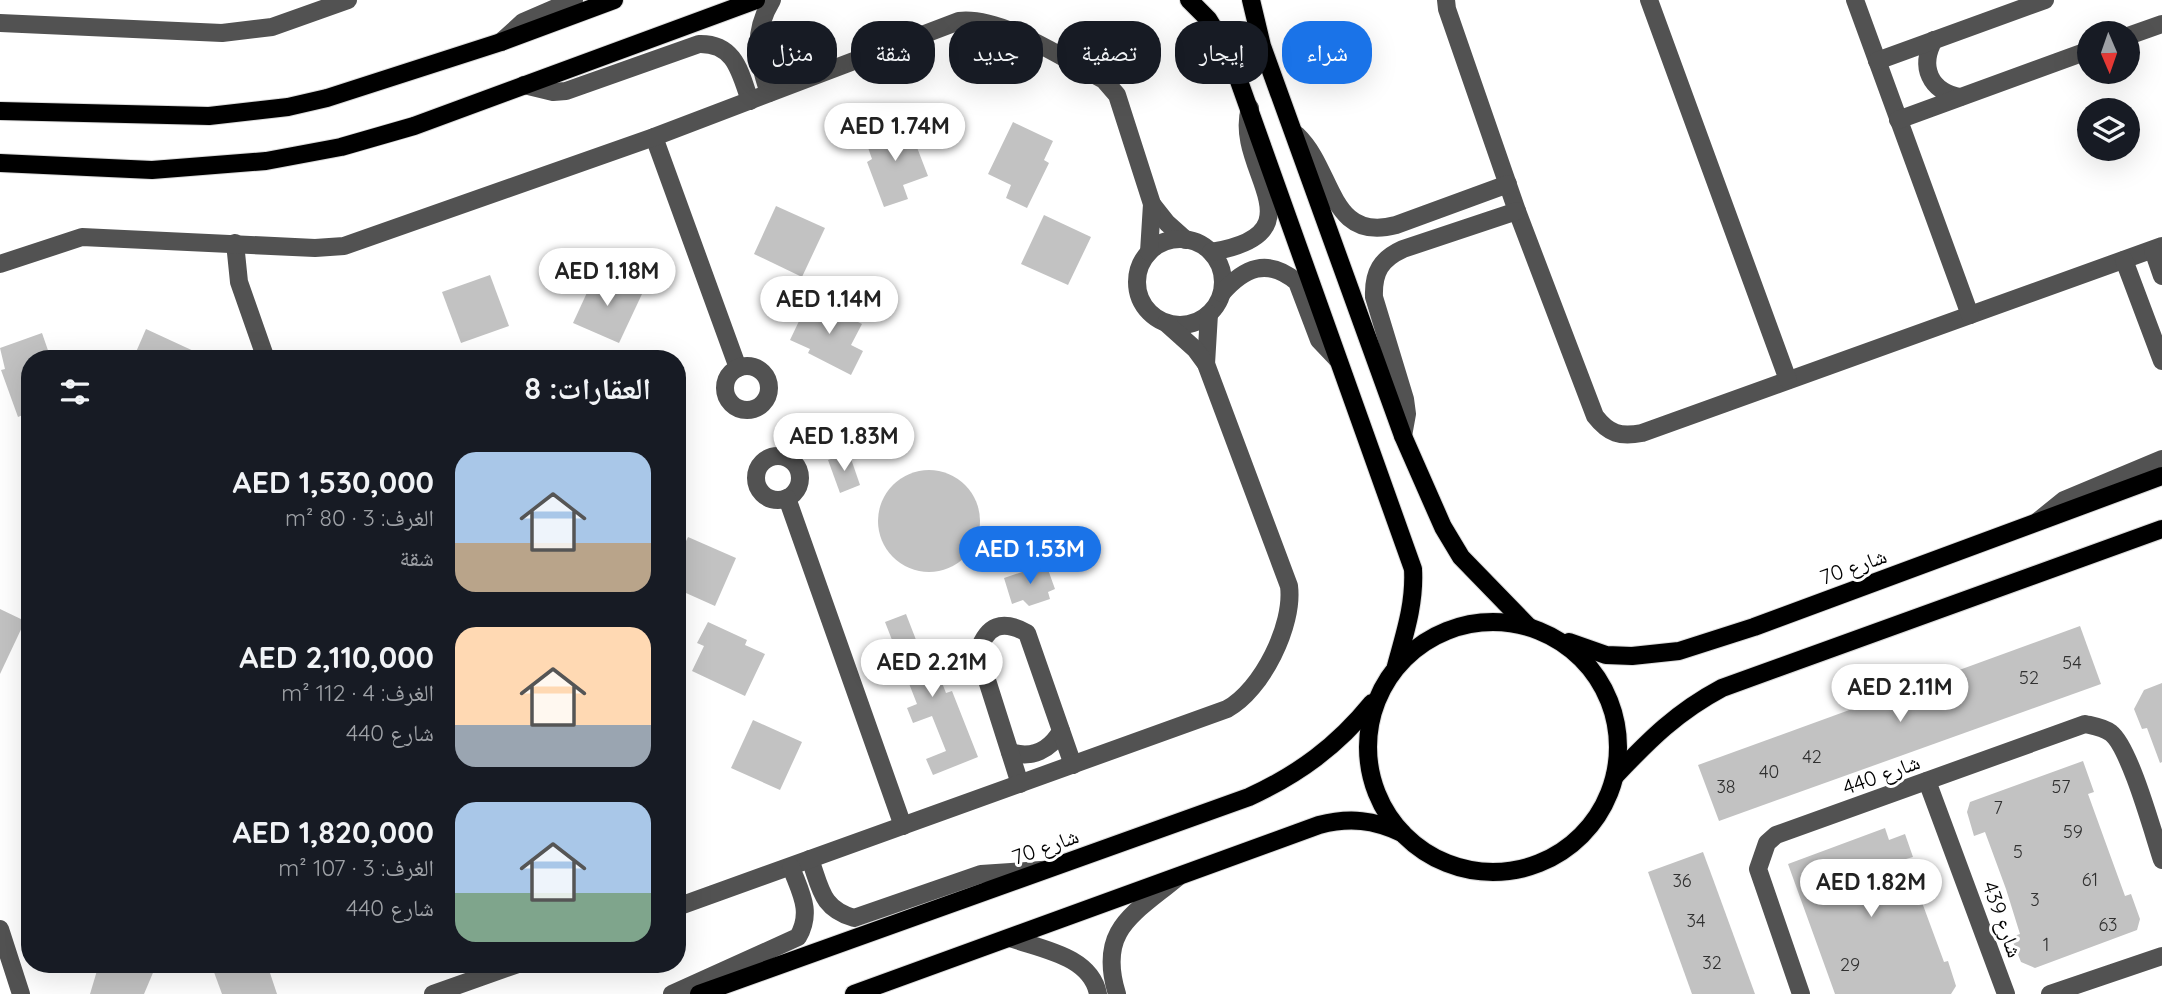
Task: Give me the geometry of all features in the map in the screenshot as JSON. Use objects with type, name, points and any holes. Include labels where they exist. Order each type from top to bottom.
[{"type":"main road","points":[[0,111],[169,117],[249,113],[327,97],[501,41],[614,0]]},
{"type":"main road","points":[[0,163],[152,170],[266,161],[377,137],[756,0]]},
{"type":"main road","points":[[1189,0],[1208,19],[1229,53],[1413,569],[1410,615],[1396,667]]},
{"type":"main road","points":[[1251,0],[1262,46],[1297,135],[1403,436],[1443,527],[1461,557],[1528,626]]},
{"type":"main road","name":"شارع 70","points":[[1555,638],[1606,655],[1632,656],[1679,651],[1754,627],[2162,476]]},
{"type":"main road","points":[[1615,776],[1660,728],[1685,708],[1722,688],[2162,529]]},
{"type":"main road","points":[[854,994],[1336,821],[1371,821],[1403,834],[1433,856],[1451,864],[1488,871],[1526,867],[1560,852],[1576,840],[1600,811],[1615,776],[1618,736],[1608,697],[1587,663],[1555,638],[1528,626],[1492,622],[1456,627],[1423,643],[1396,667],[1378,695],[1369,724],[1367,753],[1384,810],[1403,834]]},
{"type":"main road","name":"شارع 70","points":[[699,994],[1249,797],[1287,779],[1321,756],[1352,728],[1378,695]]},
{"type":"street","points":[[0,23],[222,33],[256,31],[348,0]]},
{"type":"street","points":[[501,41],[523,22],[574,0]]},
{"type":"street","points":[[769,93],[756,45],[759,27],[772,0]]},
{"type":"street","points":[[1447,0],[1447,9],[1517,211],[1595,416],[1606,430],[1623,436],[1642,433],[2157,248],[2162,276]]},
{"type":"street","points":[[1649,0],[1788,380]]},
{"type":"street","points":[[1855,0],[1970,315]]},
{"type":"street","points":[[1877,61],[2045,0]]},
{"type":"street","points":[[0,264],[82,237],[315,248],[344,246],[654,137],[959,21],[976,19],[999,27],[1104,80],[1117,95],[1152,204],[1167,223],[1186,240],[1211,252],[1222,271],[1222,293]]},
{"type":"street","points":[[2140,32],[2162,24]]},
{"type":"street","points":[[1934,40],[1928,51],[1926,64],[1929,77],[1947,94],[1960,97]]},
{"type":"street","points":[[524,85],[553,92],[566,91],[699,44],[712,44],[730,53],[750,100]]},
{"type":"street","points":[[1898,120],[2077,55]]},
{"type":"street","points":[[1211,252],[1239,247],[1250,242],[1266,223],[1269,198],[1247,139],[1250,108]]},
{"type":"street","points":[[1297,135],[1315,157],[1341,213],[1352,223],[1366,228],[1381,229],[1396,225],[1508,184]]},
{"type":"street","points":[[654,137],[738,368]]},
{"type":"street","points":[[1149,252],[1152,204]]},
{"type":"street","points":[[1403,436],[1407,414],[1405,399],[1374,297],[1373,282],[1378,267],[1389,256],[1403,249],[1517,211]]},
{"type":"street","points":[[686,904],[1238,703],[1252,689],[1286,626],[1290,606],[1289,586],[1206,364],[1195,349],[1146,309],[1137,286],[1142,262],[1149,252],[1173,240],[1186,240]]},
{"type":"street","points":[[235,243],[239,282],[263,350]]},
{"type":"street","points":[[2124,260],[2162,361]]},
{"type":"street","points":[[1206,364],[1209,314],[1222,293],[1238,275],[1247,270],[1268,267],[1289,275],[1297,282],[1319,341],[1337,359]]},
{"type":"street","points":[[1166,323],[1189,324],[1209,314]]},
{"type":"street","points":[[2037,522],[2064,500],[2162,459]]},
{"type":"street","points":[[787,498],[904,826]]},
{"type":"street","points":[[1020,784],[978,652],[984,636],[998,626],[1013,625],[1027,633],[1073,765]]},
{"type":"street","name":"شارع 440","points":[[1801,994],[1758,869],[1767,843],[1776,835],[2085,724],[2100,727],[2113,734],[2125,752],[2162,858]]},
{"type":"street","points":[[1010,752],[1025,755],[1040,752],[1056,740],[1061,731]]},
{"type":"street","name":"شارع 439","points":[[1927,781],[2006,994]]},
{"type":"street","points":[[810,859],[824,900],[837,913],[854,918],[981,874],[1048,870]]},
{"type":"street","points":[[672,994],[798,937],[806,924],[807,909],[790,867]]},
{"type":"street","points":[[1117,994],[1109,954],[1115,936],[1132,916],[1178,876]]},
{"type":"street","points":[[0,929],[21,994]]},
{"type":"street","points":[[1010,938],[1079,965],[1093,978],[1098,994]]},
{"type":"street","points":[[2050,994],[2162,956]]},
{"type":"street","points":[[433,994],[479,973]]},
{"type":"building","points":[[1013,122],[1053,141],[1044,160],[1049,163],[1027,208],[1006,198],[1011,185],[988,174]]},
{"type":"building","points":[[908,124],[928,176],[903,185],[908,199],[884,207],[867,162],[872,159],[865,139]]},
{"type":"building","points":[[776,206],[825,228],[802,277],[754,254]]},
{"type":"building","points":[[1044,215],[1091,237],[1068,285],[1021,264]]},
{"type":"building","points":[[596,273],[642,294],[619,343],[573,323]]},
{"type":"building","points":[[490,275],[509,326],[461,343],[442,292]]},
{"type":"building","points":[[810,298],[862,324],[851,345],[863,351],[851,375],[808,353],[810,349],[790,340]]},
{"type":"building","points":[[146,329],[192,350],[137,350]]},
{"type":"building","points":[[42,333],[48,350],[21,350],[21,416],[18,417],[1,370],[5,369],[0,348]]},
{"type":"building","points":[[849,453],[860,485],[840,493],[828,460]]},
{"type":"building","points":[[929,470],[948,474],[965,485],[976,502],[980,521],[976,540],[965,557],[948,568],[929,572],[910,568],[893,557],[882,540],[878,521],[882,502],[893,485],[910,474]]},
{"type":"building","points":[[688,537],[736,558],[715,606],[686,593]]},
{"type":"building","points":[[1046,564],[1055,589],[1048,592],[1050,599],[1029,606],[1023,600],[1012,604],[1004,578]]},
{"type":"building","points":[[0,609],[21,619],[21,629],[0,674]]},
{"type":"building","points":[[906,614],[925,663],[933,660],[946,693],[952,691],[978,757],[933,775],[926,759],[946,751],[932,716],[913,723],[907,708],[917,704],[885,622]]},
{"type":"building","points":[[708,622],[747,640],[745,645],[765,654],[745,696],[692,671],[704,646],[697,643]]},
{"type":"building","points":[[2080,626],[2101,684],[1719,821],[1698,765]]},
{"type":"building","points":[[2162,683],[2160,763],[2147,728],[2142,729],[2134,709],[2144,690]]},
{"type":"building","points":[[753,720],[802,742],[780,790],[731,768]]},
{"type":"building","points":[[2083,761],[2094,792],[2088,794],[2125,896],[2131,894],[2140,919],[2137,930],[2035,968],[2021,962],[2011,937],[2020,934],[2006,889],[1985,832],[1974,836],[1967,812],[1970,802]]},
{"type":"building","points":[[1885,828],[1889,840],[1905,834],[1913,857],[1906,859],[1944,962],[1948,961],[1956,986],[1951,994],[1835,994],[1788,864]]},
{"type":"building","points":[[1703,852],[1755,994],[1692,994],[1648,872]]},
{"type":"building","points":[[96,973],[153,973],[144,994],[90,994]]},
{"type":"building","points":[[214,973],[270,973],[277,994],[222,994]]}]
